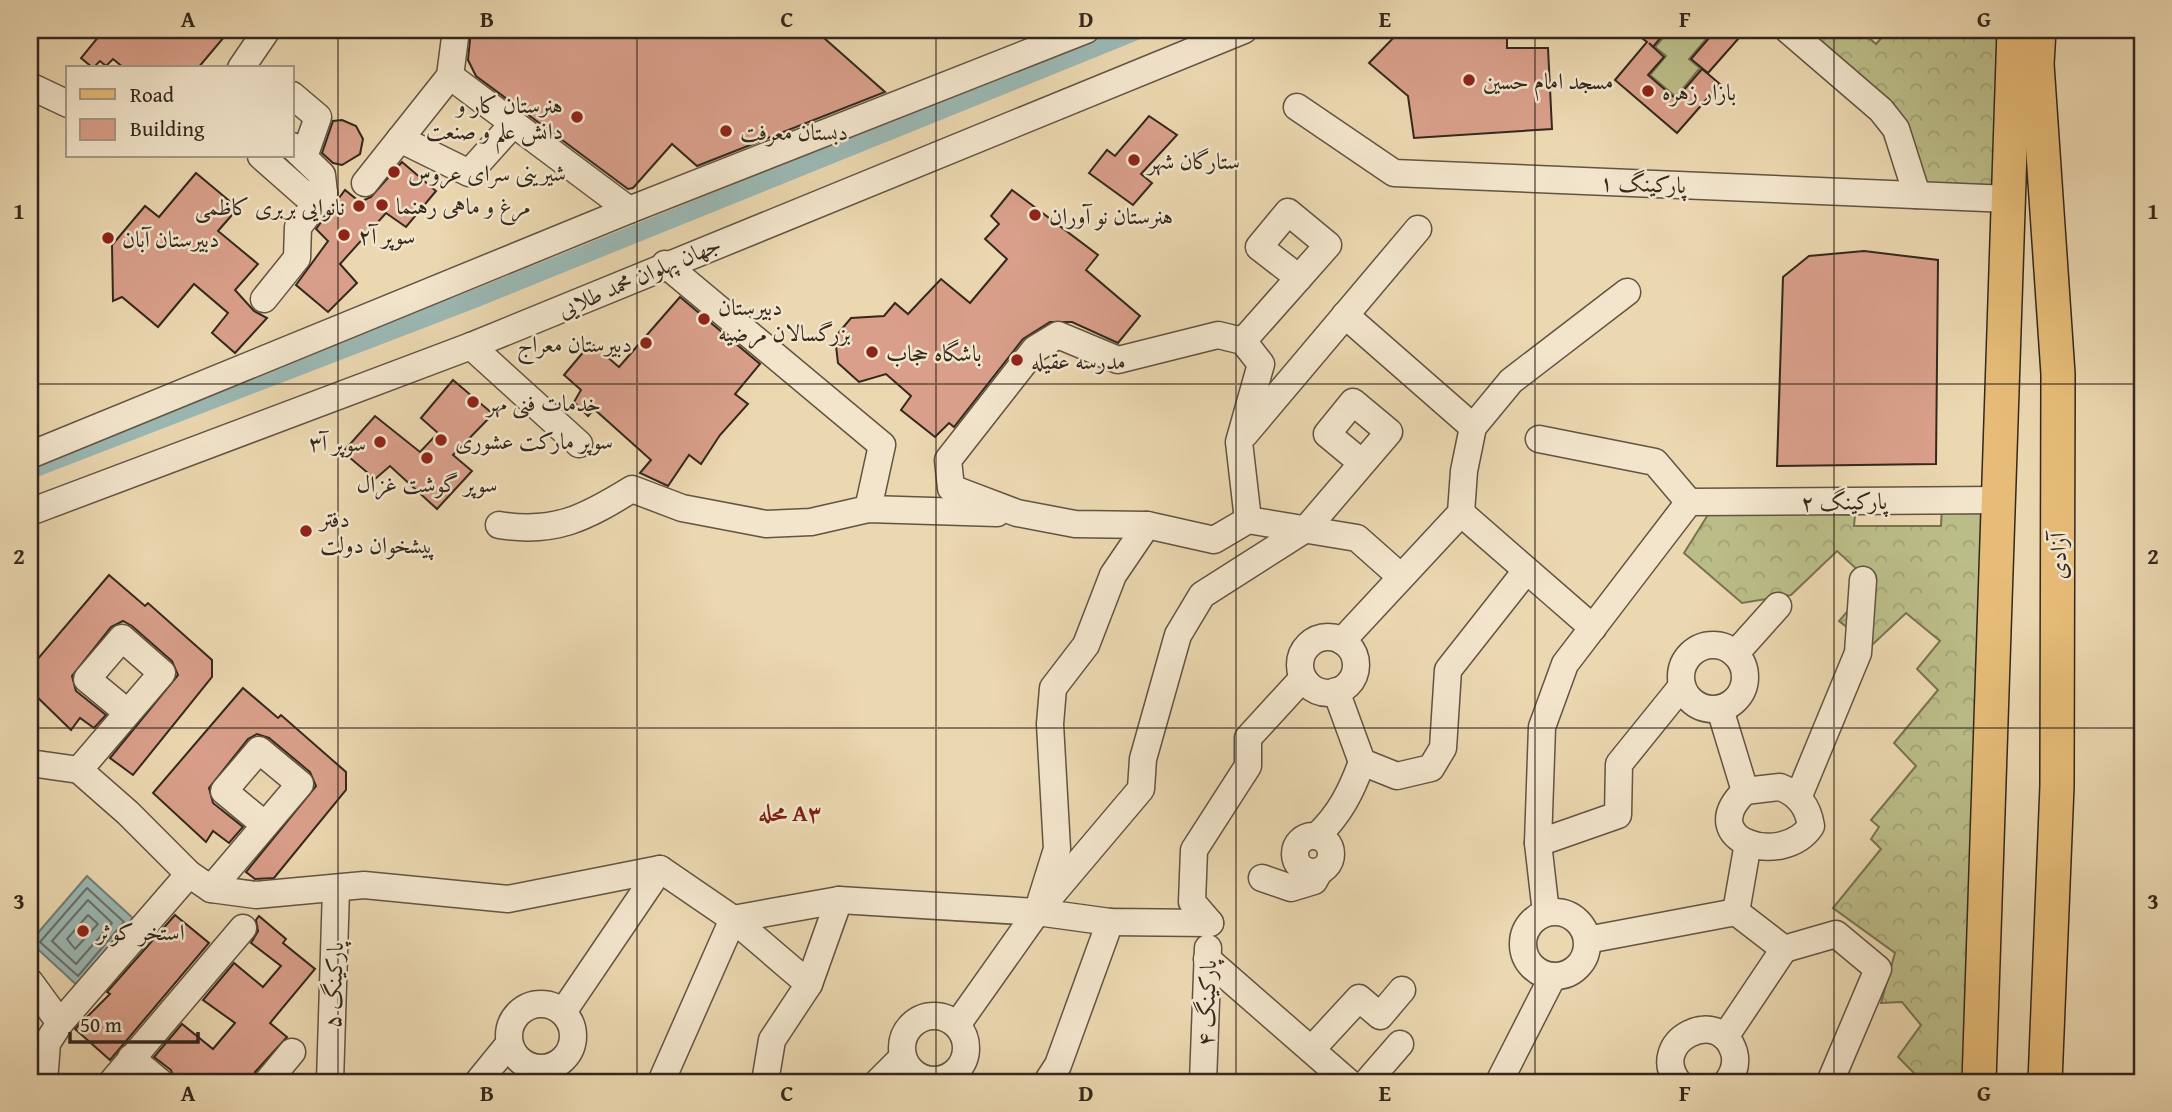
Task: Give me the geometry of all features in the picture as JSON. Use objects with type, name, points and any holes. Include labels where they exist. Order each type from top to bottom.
[{"type":"main road","points":[[1979,1082],[2014,30]]},
{"type":"main road","name":"آزادی","points":[[2039,30],[2037,64],[2058,374],[2057,786],[2045,1082]]},
{"type":"street","points":[[251,65],[267,30]]},
{"type":"street","points":[[365,183],[450,76],[456,30]]},
{"type":"street","points":[[30,455],[629,210],[1086,30]]},
{"type":"street","name":"جهان پهلوان محمد طلایی","points":[[30,512],[471,346],[665,264],[1244,30]]},
{"type":"street","points":[[1788,30],[1881,110],[1896,129],[1917,195]]},
{"type":"street","points":[[450,76],[629,210]]},
{"type":"street","points":[[30,86],[66,103]]},
{"type":"street","points":[[264,299],[297,258],[298,227],[324,193],[322,175],[298,152],[318,117],[294,97]]},
{"type":"street","name":"پارکینگ ۱","points":[[1297,107],[1394,173],[2009,199]]},
{"type":"street","points":[[400,139],[469,173],[513,124]]},
{"type":"street","points":[[263,158],[304,194],[324,193]]},
{"type":"street","points":[[1239,442],[1418,229]]},
{"type":"street","points":[[665,264],[882,445],[867,509]]},
{"type":"street","points":[[1243,341],[1299,278]]},
{"type":"street","points":[[1342,641],[1461,513],[1466,458],[1473,427],[1511,381],[1627,292]]},
{"type":"street","points":[[1345,315],[1473,427]]},
{"type":"street","points":[[1017,513],[951,488],[948,460],[1035,349],[1058,335],[1118,360],[1217,335],[1243,341],[1261,364],[1239,442],[1248,520]]},
{"type":"street","points":[[471,346],[579,444]]},
{"type":"street","points":[[1539,439],[1655,462],[1689,502],[1565,664],[1542,727],[1538,843],[1546,913]]},
{"type":"street","points":[[957,1025],[1037,912],[1141,789],[1143,760],[1178,635],[1202,595],[1307,528],[1362,463]]},
{"type":"street","points":[[499,525],[530,530],[568,522],[632,489],[682,508],[766,524],[811,522],[867,509],[1017,513],[1075,524],[1146,525],[1214,540],[1248,520],[1357,538],[1401,577]]},
{"type":"street","name":"پارکینگ ۲","points":[[1689,502],[2000,500]]},
{"type":"street","points":[[1461,513],[1593,628]]},
{"type":"street","points":[[1037,912],[1057,849],[1050,724],[1053,688],[1086,645],[1113,575],[1146,525]]},
{"type":"street","points":[[1362,762],[1397,776],[1431,768],[1443,748],[1448,670],[1526,571]]},
{"type":"street","points":[[1798,798],[1858,653],[1863,580]]},
{"type":"street","points":[[1735,654],[1778,606]]},
{"type":"street","points":[[1325,637],[1342,641],[1354,654],[1355,672],[1344,687],[1336,691],[1317,691],[1304,678],[1300,660],[1309,645],[1325,637]]},
{"type":"street","points":[[1538,843],[1618,815],[1619,764],[1682,686],[1683,665],[1696,650],[1717,645],[1735,654],[1745,673],[1745,684],[1734,702],[1720,709],[1703,709],[1694,704],[1682,686]]},
{"type":"street","points":[[1210,923],[1192,902],[1194,850],[1248,766],[1248,738],[1304,678]]},
{"type":"street","points":[[1262,878],[1292,888],[1314,881],[1319,872],[1328,865],[1332,853],[1327,842],[1317,836],[1335,820],[1350,795],[1362,762],[1336,691]]},
{"type":"street","points":[[1720,709],[1745,791]]},
{"type":"street","points":[[79,770],[128,713]]},
{"type":"street","points":[[30,763],[79,770],[128,813],[188,874],[211,890],[256,895],[364,885],[508,899],[660,869],[733,919],[809,984]]},
{"type":"street","points":[[1780,787],[1798,798],[1810,817],[1811,826],[1806,833],[1784,845],[1748,843],[1732,834],[1729,822],[1734,803],[1745,791],[1780,787]]},
{"type":"street","points":[[211,890],[265,825]]},
{"type":"street","points":[[1736,912],[1748,843]]},
{"type":"street","points":[[563,1012],[660,869]]},
{"type":"street","points":[[44,1082],[47,1043],[60,1023],[188,874]]},
{"type":"street","name":"پارکینگ ۵","points":[[330,1082],[336,889]]},
{"type":"street","points":[[765,1082],[772,1040],[809,984],[839,900]]},
{"type":"street","points":[[733,919],[839,900],[1037,912],[1110,922],[1210,923]]},
{"type":"street","points":[[1557,911],[1577,920],[1587,940],[1587,951],[1574,970],[1553,976],[1534,969],[1524,953],[1524,933],[1529,925],[1546,913],[1557,911]]},
{"type":"street","points":[[1587,940],[1736,912],[1784,949]]},
{"type":"street","points":[[661,1082],[733,919]]},
{"type":"street","points":[[1047,1082],[1058,1065],[1110,922]]},
{"type":"street","name":"پارکینگ ۴","points":[[1203,1082],[1210,923]]},
{"type":"street","points":[[112,1082],[243,928]]},
{"type":"street","points":[[1725,1037],[1784,949],[1836,934],[1878,970],[1830,1082]]},
{"type":"street","points":[[1207,959],[1351,1081],[1400,1044]]},
{"type":"street","points":[[1499,1082],[1553,976]]},
{"type":"street","points":[[30,982],[60,1023]]},
{"type":"street","points":[[1312,1049],[1359,999],[1380,1016],[1402,990]]},
{"type":"street","points":[[545,1003],[563,1012],[573,1032],[572,1043],[553,1074],[530,1066],[514,1054],[509,1044],[511,1024],[524,1008],[545,1003]]},
{"type":"street","points":[[937,1016],[957,1025],[967,1044],[966,1056],[954,1074],[944,1081],[922,1078],[913,1073],[903,1057],[904,1038],[915,1022],[937,1016]]},
{"type":"street","points":[[1671,1078],[1672,1051],[1684,1035],[1705,1029],[1725,1037],[1735,1057],[1735,1069],[1727,1082]]},
{"type":"street","points":[[478,1082],[509,1044]]},
{"type":"street","points":[[267,1082],[292,1052]]},
{"type":"street","points":[[878,1082],[903,1057]]},
{"type":"street","points":[[131,1058],[160,1082]]},
{"type":"green space","points":[[1670,30],[1698,30],[1707,38],[1689,59],[1700,68],[1676,97],[1650,75],[1666,56],[1655,47]]},
{"type":"green space","points":[[1802,30],[1860,30],[1876,44],[1889,30],[1998,30],[1997,190],[1925,187]]},
{"type":"green space","points":[[1942,505],[1983,507],[1971,1082],[1916,1082],[1919,1078],[1898,1057],[1921,1025],[1902,1002],[1881,1003],[1895,953],[1833,908],[1881,849],[1871,839],[1879,827],[1871,820],[1916,766],[1894,743],[1938,690],[1917,669],[1940,641],[1906,613],[1871,646],[1839,621],[1872,583],[1837,551],[1791,595],[1742,603],[1684,553],[1711,510],[1855,515],[1854,526],[1941,526]]},
{"type":"water","name":"استخر کوثر","points":[[87,876],[135,920],[80,988],[30,942]]},
{"type":"building","points":[[104,30],[230,30],[200,66],[122,66],[113,59],[106,66],[100,61],[91,66],[81,58]]},
{"type":"building","points":[[471,30],[815,30],[885,92],[697,166],[672,144],[633,188],[628,189],[476,76],[468,60]]},
{"type":"building","name":"مسجد امام حسین","points":[[1401,30],[1507,30],[1507,48],[1548,48],[1552,129],[1414,138],[1408,96],[1369,63]]},
{"type":"building","name":"بازار زهره","points":[[1631,30],[1667,30],[1653,47],[1664,57],[1648,75],[1676,99],[1702,69],[1720,84],[1677,133],[1615,80],[1647,42]]},
{"type":"building","name":"بازار زهره","points":[[1700,30],[1746,30],[1708,73],[1691,59],[1709,38]]},
{"type":"building","points":[[1149,116],[1177,135],[1141,174],[1152,183],[1133,205],[1089,173],[1107,150],[1115,156]]},
{"type":"building","points":[[342,120],[356,126],[363,139],[360,154],[342,165],[333,163],[322,153],[333,121]]},
{"type":"building","name":"سوپر آ۲","points":[[402,162],[436,191],[406,227],[386,213],[340,264],[357,283],[328,312],[296,285],[328,241],[316,229],[345,190],[360,202],[371,197]]},
{"type":"building","points":[[196,173],[238,208],[218,231],[258,264],[235,290],[254,311],[267,318],[235,353],[212,333],[228,313],[194,284],[158,327],[122,297],[113,301],[112,245],[145,206],[159,217]]},
{"type":"building","points":[[1012,190],[1098,255],[1086,270],[1140,316],[1118,343],[1072,322],[1050,322],[1023,339],[954,427],[949,423],[935,437],[901,410],[911,396],[886,374],[859,382],[838,363],[835,337],[851,318],[884,316],[895,303],[908,314],[941,279],[970,303],[1007,259],[985,239],[999,224],[991,216]]},
{"type":"building","points":[[1864,251],[1938,260],[1936,464],[1777,466],[1783,277],[1809,256]]},
{"type":"building","points":[[680,297],[760,364],[735,394],[748,404],[720,435],[701,464],[689,455],[668,486],[640,473],[651,460],[594,409],[588,416],[574,402],[581,390],[564,375],[591,343],[619,367]]},
{"type":"building","name":"سوپر آ۳","points":[[453,380],[493,414],[453,455],[472,471],[437,509],[390,466],[375,479],[343,452],[375,416],[420,452],[438,433],[421,418]]},
{"type":"building","points":[[109,575],[145,606],[148,603],[212,660],[212,677],[133,775],[110,758],[178,675],[172,661],[132,626],[123,621],[111,627],[72,676],[76,691],[106,715],[94,728],[80,718],[71,730],[30,690],[30,668]]},
{"type":"building","points":[[243,688],[278,718],[281,715],[346,772],[346,790],[274,878],[255,879],[246,872],[316,786],[310,772],[269,738],[257,734],[248,739],[209,788],[213,803],[243,827],[229,843],[213,831],[206,842],[153,793]]},
{"type":"building","points":[[175,915],[209,943],[110,1060],[75,1029],[110,994],[107,992]]},
{"type":"building","points":[[259,916],[286,939],[283,943],[315,969],[270,1023],[287,1037],[255,1072],[252,1082],[175,1082],[171,1070],[154,1057],[182,1024],[213,1049],[235,1023],[203,1000],[234,963],[263,987],[281,966],[251,943],[258,931],[256,920]]},
{"type":"waterway","points":[[30,470],[474,299],[1139,30]]},
{"type":"place","name":"مسجد امام حسین","points":[[1469,80]]},
{"type":"place","name":"بازار زهره","points":[[1648,91]]},
{"type":"place","name":"هنرستان کار و دانش علم و صنعت","points":[[577,117]]},
{"type":"place","name":"دبستان معرفت","points":[[726,131]]},
{"type":"place","name":"ستارگان شهر","points":[[1134,160]]},
{"type":"place","name":"شیرینی سرای عروس","points":[[394,172]]},
{"type":"place","name":"مرغ و ماهی رهنما","points":[[382,205]]},
{"type":"place","name":"نانوایی بربری کاظمی","points":[[359,206]]},
{"type":"place","name":"هنرستان نو آوران","points":[[1035,215]]},
{"type":"place","name":"سوپر آ۲","points":[[344,235]]},
{"type":"place","name":"دبیرستان آبان","points":[[108,238]]},
{"type":"place","name":"دبیرستان بزرگسالان مرضیه","points":[[704,319]]},
{"type":"place","name":"دبیرستان معراج","points":[[646,343]]},
{"type":"place","name":"باشگاه حجاب","points":[[872,352]]},
{"type":"place","name":"مدرسه عقیله","points":[[1017,360]]},
{"type":"place","name":"خدمات فنی مهر","points":[[473,402]]},
{"type":"place","name":"سوپر مارکت عشوری","points":[[441,440]]},
{"type":"place","name":"سوپر آ۳","points":[[380,442]]},
{"type":"place","name":"سوپر گوشت غزال","points":[[427,458]]},
{"type":"place","name":"دفتر پیشخوان دولت","points":[[306,531]]},
{"type":"place","name":"استخر کوثر","points":[[83,931]]},
{"type":"district","name":"محله A۳","points":[[790,812]]}]
